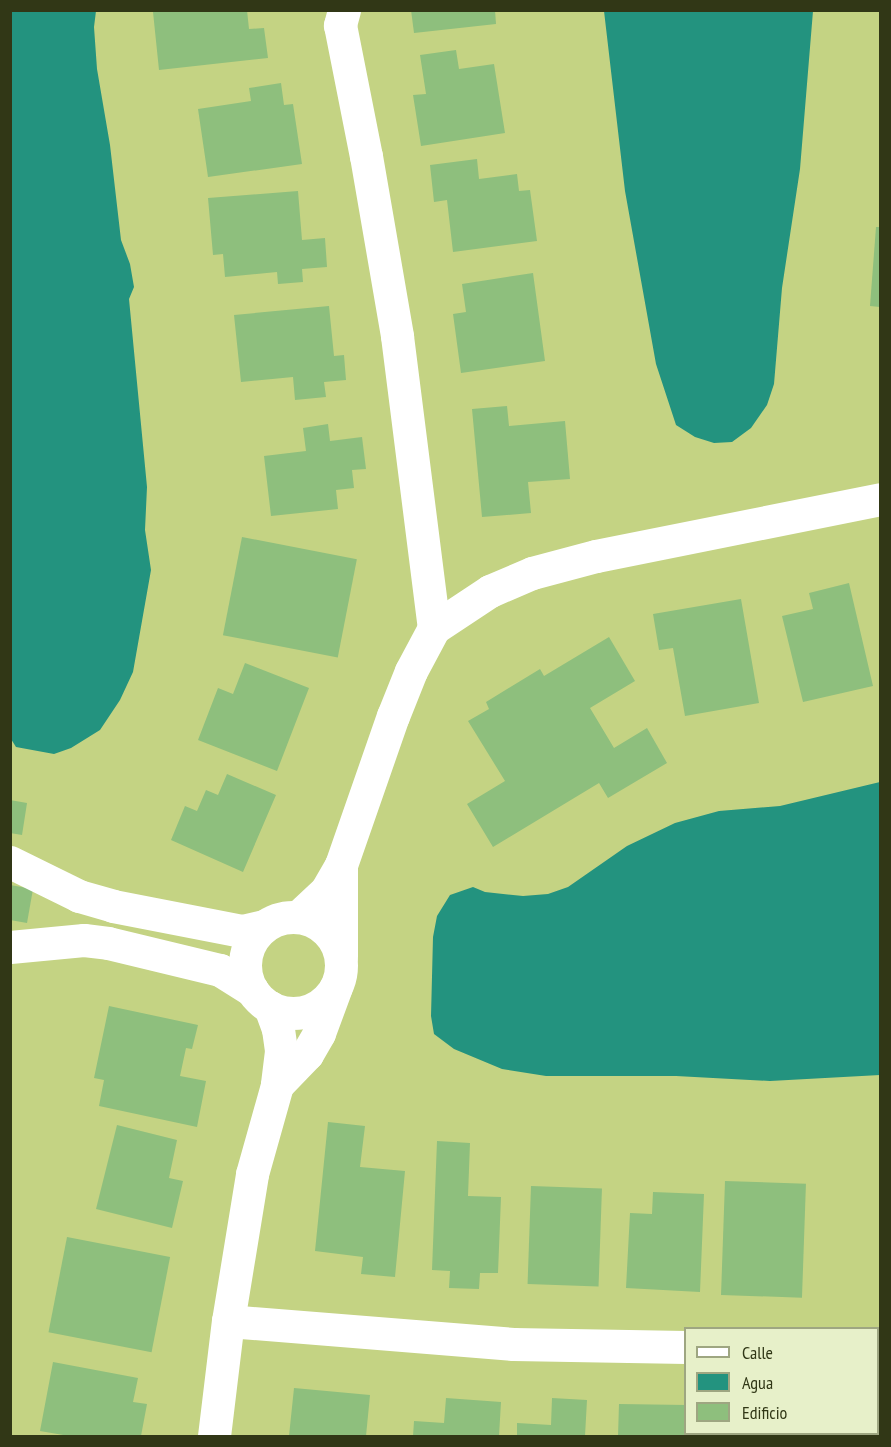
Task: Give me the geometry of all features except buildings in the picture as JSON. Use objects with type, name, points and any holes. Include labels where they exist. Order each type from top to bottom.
[{"type":"street","points":[[336,16],[366,156],[397,336],[434,628]]},
{"type":"street","points":[[298,917],[326,891],[341,865],[411,671],[434,628],[490,591],[532,573],[596,556],[880,499]]},
{"type":"street","points":[[10,862],[79,896],[113,906],[242,931],[264,926],[275,920],[298,917],[312,921],[325,929],[335,942],[338,971],[328,999],[308,1010],[285,1012],[261,999],[220,970],[108,943],[84,940],[10,947]]},
{"type":"street","points":[[277,1085],[307,1054],[319,1034],[338,971],[341,865]]},
{"type":"street","points":[[214,1437],[228,1321],[252,1174],[277,1085],[280,1051],[278,1029],[246,977],[248,949],[264,926]]},
{"type":"street","points":[[228,1321],[513,1344],[684,1347]]},
{"type":"water","points":[[10,11],[96,11],[94,27],[97,69],[110,145],[121,240],[130,264],[134,287],[129,299],[147,487],[145,530],[151,570],[133,672],[120,700],[100,730],[71,748],[54,754],[16,747],[11,739]]},
{"type":"water","points":[[604,11],[813,11],[800,169],[782,288],[774,384],[767,405],[751,428],[732,442],[714,443],[695,437],[676,425],[656,364],[625,191]]},
{"type":"water","points":[[880,782],[880,1075],[770,1081],[676,1076],[546,1076],[502,1069],[454,1049],[434,1034],[431,1016],[433,937],[437,916],[450,895],[473,887],[485,892],[523,896],[548,894],[568,887],[627,846],[675,823],[719,811],[780,806]]}]
